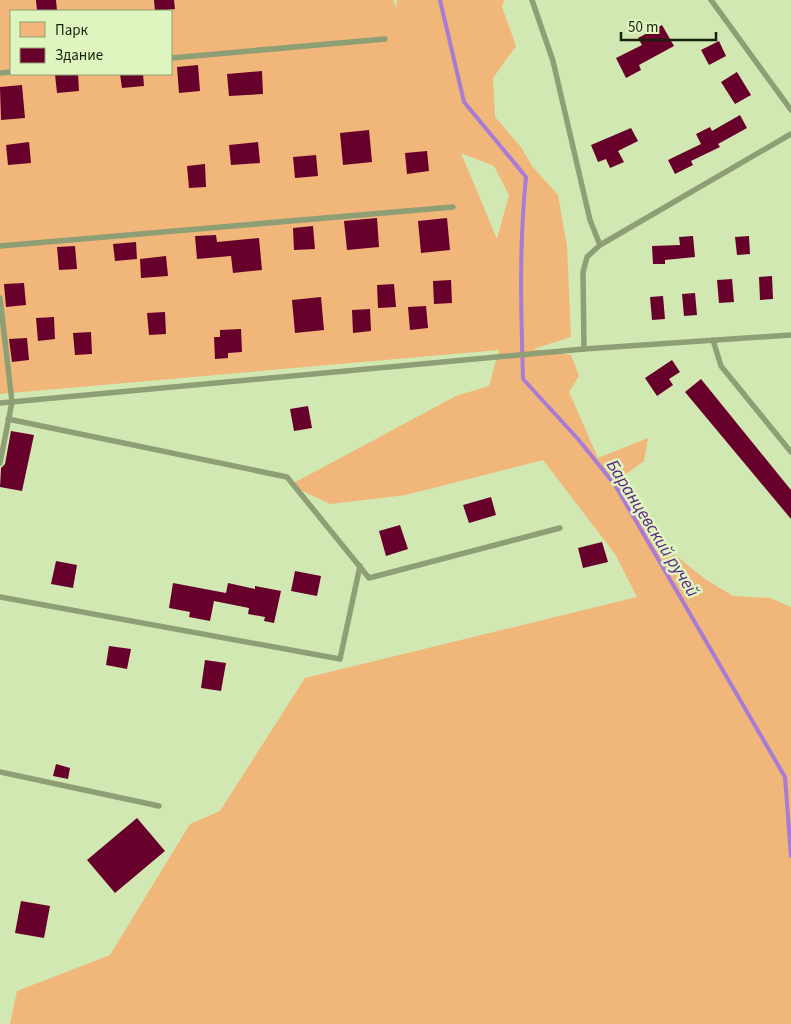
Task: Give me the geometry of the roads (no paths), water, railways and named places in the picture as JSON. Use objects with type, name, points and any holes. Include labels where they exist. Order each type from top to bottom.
[{"type":"lane","points":[[532,0],[553,61],[590,220],[600,245]]},
{"type":"lane","points":[[711,0],[791,110]]},
{"type":"lane","points":[[172,58],[385,39]]},
{"type":"lane","points":[[584,349],[583,272],[588,257],[600,245],[791,134]]},
{"type":"lane","points":[[0,246],[454,207]]},
{"type":"lane","points":[[0,298],[12,402],[0,463]]},
{"type":"lane","points":[[0,404],[584,349],[791,335]]},
{"type":"lane","points":[[713,340],[721,366],[791,452]]},
{"type":"lane","points":[[8,420],[287,477],[369,578],[560,528]]},
{"type":"lane","points":[[0,597],[340,659],[360,566]]},
{"type":"lane","points":[[0,772],[159,806]]},
{"type":"waterway","name":"Баранцевский ручей","points":[[440,0],[464,102],[526,177],[521,253],[523,379],[578,439],[615,485],[785,777],[791,856]]}]
